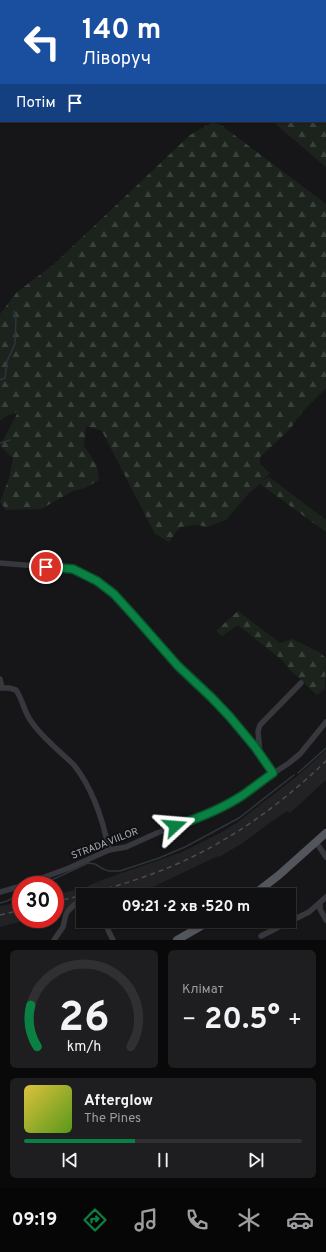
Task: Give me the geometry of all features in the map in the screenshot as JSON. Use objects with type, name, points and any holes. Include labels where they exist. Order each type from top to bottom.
[{"type":"main road","points":[[263,888],[279,876],[326,833]]},
{"type":"main road","points":[[177,940],[198,928]]},
{"type":"street","points":[[0,563],[73,569],[97,581],[114,594],[178,666],[230,717],[273,773]]},
{"type":"street","points":[[0,679],[1,688],[16,690],[21,698],[24,710],[31,722],[74,765],[80,773],[103,820],[109,850]]},
{"type":"street","points":[[260,755],[258,731],[260,725],[300,683]]},
{"type":"street","name":"STRADA VIILOR","points":[[47,876],[109,850],[126,847],[157,833],[211,813],[243,795],[289,763],[300,754],[326,722]]},
{"type":"street","points":[[316,842],[326,857]]},
{"type":"street","name":"STRADA VIILOR","points":[[0,892],[12,888]]},
{"type":"street","points":[[261,936],[309,912],[320,904],[326,897]]},
{"type":"street","points":[[54,940],[63,927],[66,914],[76,904]]},
{"type":"street","points":[[320,904],[320,909],[326,920]]},
{"type":"street","points":[[108,928],[113,940]]},
{"type":"shaded area","points":[[326,750],[326,780],[290,813],[287,811],[243,843],[219,857],[218,856],[151,888],[82,888],[182,852],[220,833],[238,822],[301,773]]},
{"type":"shaded area","points":[[76,890],[76,907],[64,911],[64,893]]},
{"type":"shaded area","points":[[12,904],[12,924],[0,927],[0,906]]},
{"type":"green space","points":[[213,122],[221,125],[326,204],[326,388],[302,412],[290,429],[260,457],[260,464],[270,473],[262,481],[269,477],[326,520],[326,532],[260,484],[249,493],[226,520],[207,527],[197,525],[180,527],[169,542],[155,534],[102,431],[86,426],[84,446],[97,466],[99,480],[85,488],[73,491],[41,509],[6,510],[0,502],[9,478],[13,458],[0,446],[18,412],[6,416],[0,421],[0,314],[17,292],[53,265],[190,135]]},
{"type":"green space","points":[[273,122],[326,122],[326,167]]},
{"type":"green space","points":[[238,611],[280,643],[292,639],[319,652],[326,658],[325,689],[317,695],[290,670],[282,660],[238,625],[222,636],[216,631]]},
{"type":"waterway","points":[[0,380],[5,378],[7,361],[15,344],[16,318],[14,311]]},
{"type":"waterway","points":[[0,443],[10,440]]},
{"type":"waterway","points":[[298,773],[326,748]]},
{"type":"waterway","points":[[60,876],[88,863],[95,864],[109,871],[120,871],[159,858],[185,847],[239,818],[294,775]]},
{"type":"waterway","points":[[0,903],[12,898]]},
{"type":"railway","points":[[64,900],[104,890],[152,874],[223,841],[245,827],[287,796],[326,761]]},
{"type":"railway","points":[[0,915],[12,912]]},
{"type":"route","points":[[46,567],[73,569],[97,581],[114,594],[189,678],[212,698],[230,717],[255,747],[273,773],[243,795],[224,806],[204,816],[175,826]]}]
